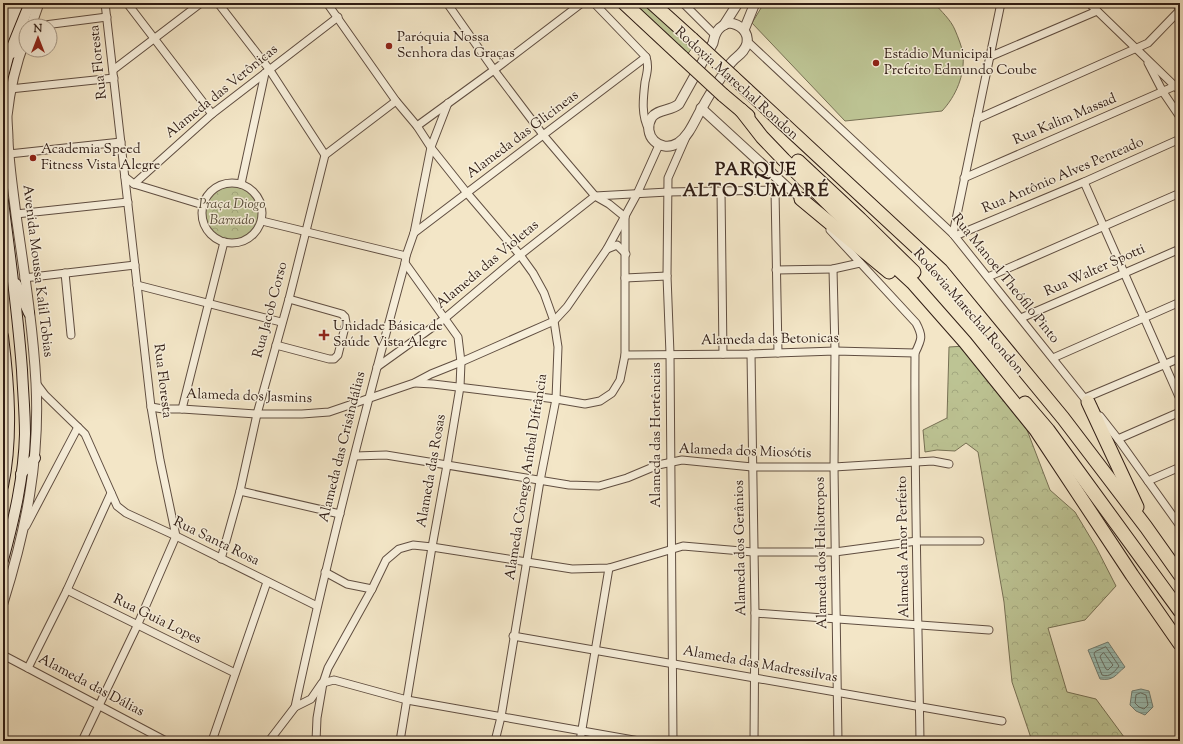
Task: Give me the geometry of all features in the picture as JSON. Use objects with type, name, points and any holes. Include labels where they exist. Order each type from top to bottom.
[{"type":"highway","name":"Rodovia Marechal Rondon","points":[[624,3],[860,219],[923,281],[1048,430],[1180,611]]},
{"type":"highway","name":"Rodovia Marechal Rondon","points":[[652,3],[941,270],[1063,418],[1146,527],[1180,575]]},
{"type":"highway","points":[[741,110],[762,137],[784,160],[847,222],[913,283],[965,342],[1036,430],[1132,575],[1180,644]]},
{"type":"highway","points":[[802,199],[888,271],[965,342]]},
{"type":"highway","points":[[1086,400],[1146,527]]},
{"type":"main road","points":[[3,40],[18,3]]},
{"type":"main road","points":[[3,76],[8,57],[30,3]]},
{"type":"main road","points":[[8,57],[18,46]]},
{"type":"main road","points":[[3,207],[20,340],[25,435],[21,474],[12,526],[3,560]]},
{"type":"main road","points":[[12,275],[29,313]]},
{"type":"main road","points":[[3,336],[9,402],[8,443],[3,486]]},
{"type":"main road","points":[[21,474],[35,458]]},
{"type":"street","points":[[3,17],[9,3]]},
{"type":"street","points":[[34,18],[39,3]]},
{"type":"street","name":"Rua Floresta","points":[[105,3],[151,407],[160,460],[176,536]]},
{"type":"street","points":[[127,3],[212,114]]},
{"type":"street","points":[[113,70],[200,3]]},
{"type":"street","points":[[218,3],[267,71],[324,155],[396,101]]},
{"type":"street","name":"Alameda Cônego Aníbal Difrância","points":[[328,3],[396,101],[417,126],[431,147],[467,193],[520,254],[544,293],[554,321],[558,347],[556,399],[513,636],[501,717],[495,741]]},
{"type":"street","points":[[414,383],[460,387],[585,404],[600,401],[612,393],[620,380],[625,355],[625,217],[609,204],[595,196],[544,136],[494,70],[447,3]]},
{"type":"street","points":[[417,126],[582,3]]},
{"type":"street","points":[[594,3],[646,57],[648,63],[643,110],[645,122],[652,139],[659,145],[673,145],[679,142],[688,133],[701,108],[730,64],[743,51],[748,41],[744,30],[735,24],[724,25]]},
{"type":"street","points":[[683,3],[715,35]]},
{"type":"street","points":[[649,131],[654,115],[658,112],[670,110],[679,104],[713,43],[719,28],[724,25],[738,3]]},
{"type":"street","points":[[744,30],[755,3]]},
{"type":"street","points":[[954,235],[964,178],[1001,3]]},
{"type":"street","points":[[1089,3],[1178,89]]},
{"type":"street","points":[[977,119],[1148,44],[1180,9],[1175,3]]},
{"type":"street","points":[[989,57],[1097,11]]},
{"type":"street","points":[[58,23],[107,17]]},
{"type":"street","name":"Alameda das Verônicas","points":[[134,184],[212,114],[338,17]]},
{"type":"street","name":"Rua Manoel Theófilo Pinto","points":[[748,41],[954,235],[1118,439],[1179,523]]},
{"type":"street","points":[[1144,56],[1163,92],[1180,117]]},
{"type":"street","name":"Alameda das Glicineas","points":[[414,233],[544,136],[646,57]]},
{"type":"street","name":"Avenida Moussa Kalil Tobias","points":[[3,602],[24,530],[35,458],[37,422],[36,383],[29,313],[9,154],[7,118],[10,89],[18,58]]},
{"type":"street","points":[[241,184],[267,71]]},
{"type":"street","points":[[10,89],[114,78]]},
{"type":"street","name":"Rua Kalim Massad","points":[[964,178],[1163,92],[1178,89]]},
{"type":"street","name":"Alameda das Crisândálias","points":[[294,707],[316,606],[405,259],[414,233],[431,147],[448,103]]},
{"type":"street","points":[[701,108],[788,188]]},
{"type":"street","name":"Alameda das Hortências","points":[[673,741],[670,354],[667,276],[668,178],[688,133]]},
{"type":"street","name":"Rua Antônio Alves Penteado","points":[[954,235],[1084,182],[1180,139]]},
{"type":"street","points":[[9,154],[121,142]]},
{"type":"street","name":"Alameda dos Jasmins","points":[[151,407],[163,409],[257,414],[302,414],[330,412],[414,383],[431,374],[462,362],[554,321],[567,307],[607,249],[637,194],[659,145]]},
{"type":"street","name":"Rua Jacob Corso","points":[[221,559],[240,491],[257,414],[281,322],[289,299],[324,155]]},
{"type":"street","points":[[125,177],[134,184],[203,205]]},
{"type":"street","points":[[1084,182],[1180,399]]},
{"type":"street","points":[[231,183],[241,184],[256,194],[261,203],[263,212],[262,221],[255,233],[243,241],[234,243],[224,242],[212,235],[204,224],[202,215],[203,205],[213,190],[222,185],[231,183]]},
{"type":"street","points":[[595,196],[668,192],[775,190],[788,188]]},
{"type":"street","name":"Alameda Amor Perfeito","points":[[788,188],[802,199],[916,323],[921,332],[921,340],[915,352],[914,462],[917,541],[920,741]]},
{"type":"street","points":[[775,190],[778,353]]},
{"type":"street","points":[[721,191],[723,354]]},
{"type":"street","points":[[988,277],[1180,193]]},
{"type":"street","name":"Alameda das Violetas","points":[[377,367],[444,319],[520,254],[595,196]]},
{"type":"street","points":[[16,214],[128,202]]},
{"type":"street","points":[[944,225],[950,223],[957,216]]},
{"type":"street","points":[[262,221],[305,231],[405,259]]},
{"type":"street","points":[[182,409],[210,303],[224,242]]},
{"type":"street","points":[[607,249],[617,245],[626,254]]},
{"type":"street","name":"Rua Walter Spotti","points":[[1021,318],[1180,249]]},
{"type":"street","name":"Alameda das Rosas","points":[[400,741],[460,387],[462,362],[458,338],[405,259]]},
{"type":"street","points":[[776,270],[833,269],[860,263]]},
{"type":"street","points":[[24,278],[135,265]]},
{"type":"street","name":"Alameda dos Heliotropos","points":[[833,269],[835,351],[835,619],[838,741]]},
{"type":"street","points":[[65,273],[71,335]]},
{"type":"street","points":[[625,278],[667,276]]},
{"type":"street","points":[[137,285],[281,322]]},
{"type":"street","points":[[276,345],[329,359],[334,359],[338,355],[346,323],[345,317],[342,314],[289,299]]},
{"type":"street","points":[[1053,358],[1180,302]]},
{"type":"street","name":"Alameda das Betonicas","points":[[625,355],[751,354],[835,351],[915,352]]},
{"type":"street","name":"Alameda dos Gerânios","points":[[751,354],[755,613],[754,741]]},
{"type":"street","points":[[1086,400],[1180,358]]},
{"type":"street","points":[[431,374],[433,384]]},
{"type":"street","name":"Rua Santa Rosa","points":[[36,383],[45,395],[85,434],[117,506],[126,513],[176,536],[316,606]]},
{"type":"street","points":[[1118,439],[1180,412]]},
{"type":"street","points":[[24,530],[78,427]]},
{"type":"street","name":"Alameda dos Miosótis","points":[[355,456],[386,455],[540,481],[569,485],[599,486],[628,478],[658,465],[682,460],[752,467],[834,467],[933,461],[949,464]]},
{"type":"street","points":[[1148,480],[1180,467]]},
{"type":"street","points":[[240,491],[340,514]]},
{"type":"street","points":[[28,668],[67,590],[111,493]]},
{"type":"street","points":[[82,741],[137,626],[176,536]]},
{"type":"street","points":[[316,741],[317,718],[323,683],[328,668],[372,589],[386,560],[399,549],[412,545],[572,569],[609,568],[683,546],[753,552],[835,552],[917,541],[980,541]]},
{"type":"street","points":[[580,741],[609,568]]},
{"type":"street","points":[[325,572],[347,584],[372,589]]},
{"type":"street","points":[[212,741],[267,582]]},
{"type":"street","name":"Rua Guia Lopes","points":[[67,590],[137,626],[235,673]]},
{"type":"street","points":[[755,613],[989,630]]},
{"type":"street","name":"Alameda das Madressilvas","points":[[513,636],[1002,721]]},
{"type":"street","name":"Alameda das Dálias","points":[[3,655],[166,741]]},
{"type":"street","points":[[269,741],[294,707],[310,698],[323,683],[334,680],[407,700],[639,741]]},
{"type":"green space","points":[[631,3],[644,3],[692,48],[687,55]]},
{"type":"green space","name":"Estádio Municipal Prefeito Edmundo Coube","points":[[764,3],[934,3],[951,23],[961,45],[963,54],[963,70],[955,92],[942,111],[845,121],[752,23]]},
{"type":"green space","name":"Praça Diogo Barrado","points":[[232,184],[243,186],[256,197],[259,202],[261,213],[259,224],[248,237],[243,240],[232,242],[221,240],[208,229],[205,224],[203,213],[205,202],[216,189],[221,186]]},
{"type":"green space","points":[[965,346],[1027,430],[1050,490],[1075,512],[1096,547],[1116,586],[1085,620],[1048,628],[1067,692],[1096,699],[1127,741],[1032,741],[1012,682],[1004,602],[978,452],[966,443],[955,451],[937,450],[925,452],[923,430],[947,418],[949,347]]},
{"type":"water","points":[[1108,642],[1125,667],[1111,678],[1100,679],[1088,650]]},
{"type":"water","points":[[1141,689],[1149,691],[1153,707],[1145,715],[1136,711],[1130,705],[1132,691]]},
{"type":"place","name":"Paróquia Nossa Senhora das Graças","points":[[389,46]]},
{"type":"place","name":"Estádio Municipal Prefeito Edmundo Coube","points":[[876,63]]},
{"type":"place","name":"Academia Speed Fitness Vista Alegre","points":[[33,158]]},
{"type":"place","name":"Unidade Básica de Saúde Vista Alegre","points":[[324,335]]},
{"type":"district","name":"PARQUE ALTO SUMARÉ","points":[[756,181]]}]
